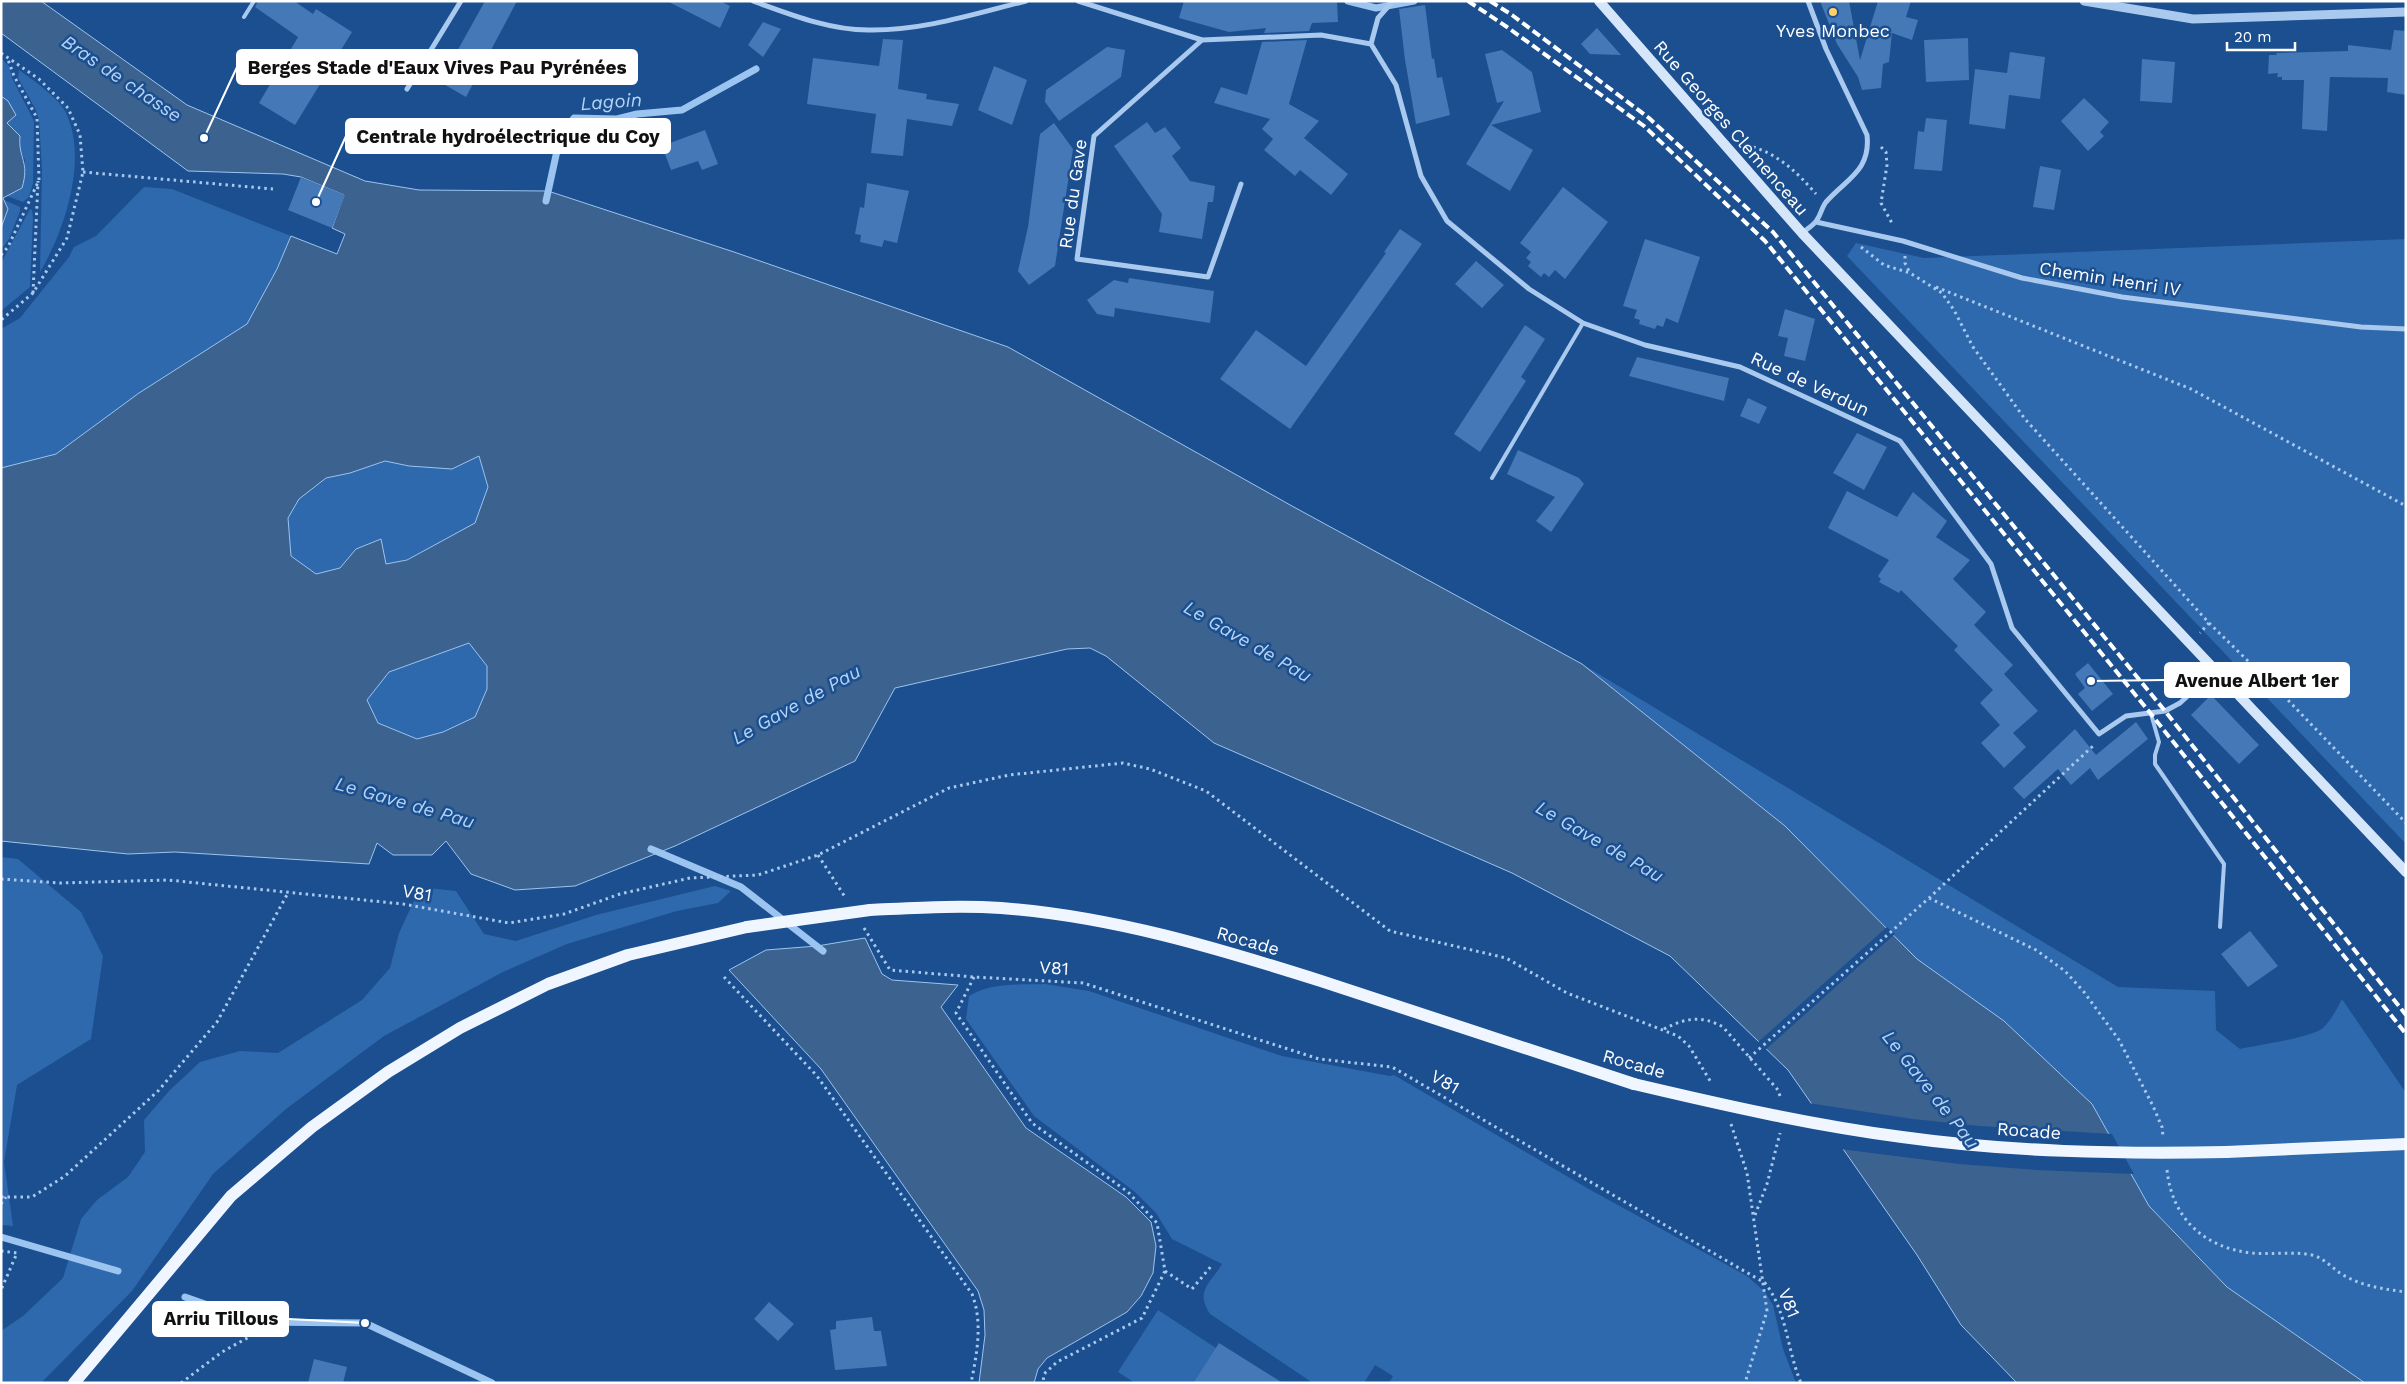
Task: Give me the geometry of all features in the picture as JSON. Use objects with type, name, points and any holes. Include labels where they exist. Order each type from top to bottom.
[{"type":"main road","name":"Rue Georges Clemenceau","points":[[1599,1],[1802,233],[2406,872]]},
{"type":"main road","name":"Rocade","points":[[74,1383],[231,1196],[312,1127],[388,1072],[460,1028],[548,984],[628,955],[747,927],[870,910],[938,907],[1002,908],[1087,919],[1157,933],[1267,964],[1634,1084],[1746,1110],[1902,1137],[2091,1153],[2226,1152],[2406,1144]]},
{"type":"street","points":[[407,89],[460,1]]},
{"type":"street","points":[[753,1],[806,21],[867,31],[927,26],[1026,1]]},
{"type":"street","points":[[1078,1],[1202,40],[1321,35],[1371,44],[1378,18],[1393,1]]},
{"type":"street","points":[[1802,233],[1816,222],[1824,204],[1860,169],[1866,158],[1868,147],[1867,135],[1826,49],[1808,1]]},
{"type":"street","points":[[2084,1],[2193,19],[2406,12]]},
{"type":"street","name":"Rue du Gave","points":[[1202,40],[1094,136],[1077,259],[1208,278],[1241,184]]},
{"type":"street","name":"Rue de Verdun","points":[[1371,44],[1396,85],[1421,176],[1447,221],[1529,289],[1583,323],[1646,345],[1740,367],[1900,441],[1991,564],[2012,628],[2099,734]]},
{"type":"street","name":"Chemin Henri IV","points":[[1816,222],[1902,241],[2022,278],[2122,297],[2362,327],[2406,329]]},
{"type":"street","points":[[2099,734],[2126,716],[2165,711],[2180,703],[2216,671]]},
{"type":"lane","points":[[244,17],[254,1]]},
{"type":"lane","points":[[1492,478],[1583,323]]},
{"type":"lane","points":[[2151,714],[2159,742],[2155,755],[2156,764],[2224,864],[2220,927]]},
{"type":"path","points":[[1,53],[38,79],[68,108],[80,136],[83,172],[67,238],[33,293],[1,320]]},
{"type":"path","points":[[6,55],[37,118],[38,180],[33,293]]},
{"type":"path","points":[[1867,135],[1886,152],[1887,165],[1881,203],[1902,241]]},
{"type":"path","points":[[1720,139],[1756,148],[1782,159],[1799,174],[1824,204]]},
{"type":"path","points":[[83,172],[273,189]]},
{"type":"path","points":[[1,255],[8,247],[38,180]]},
{"type":"path","points":[[1839,226],[1884,265],[1910,273],[1942,294],[1954,310],[1973,347],[2025,418],[2209,622],[2292,704],[2406,823]]},
{"type":"path","points":[[1932,286],[1984,305],[2191,389],[2406,506]]},
{"type":"path","points":[[2189,644],[2209,622]]},
{"type":"path","points":[[1749,1058],[1895,926],[1929,898],[2093,745],[2099,734]]},
{"type":"path","name":"V81","points":[[1,879],[60,883],[168,880],[403,904],[509,923],[564,914],[620,894],[690,878],[758,875],[818,855],[949,788],[1009,775],[1123,763],[1150,769],[1206,791],[1390,931],[1506,958],[1567,993],[1678,1036],[1689,1046],[1713,1085]]},
{"type":"path","points":[[818,855],[849,904]]},
{"type":"path","points":[[1,1197],[32,1197],[65,1176],[158,1091],[217,1022],[288,893]]},
{"type":"path","points":[[1929,898],[2036,950],[2065,971],[2084,992],[2119,1040],[2153,1106],[2162,1127],[2163,1137]]},
{"type":"path","name":"V81","points":[[860,921],[890,970],[974,978],[1083,983],[1319,1059],[1392,1067],[1765,1283],[1780,1310],[1789,1350],[1801,1383]]},
{"type":"path","points":[[724,977],[817,1076],[972,1294],[977,1306],[978,1320],[977,1355],[971,1383]]},
{"type":"path","points":[[974,978],[956,1013],[1032,1123],[1128,1192],[1157,1223],[1165,1271],[1142,1318],[1057,1362],[1044,1374],[1043,1383]]},
{"type":"path","points":[[1664,1030],[1677,1022],[1689,1019],[1712,1021],[1723,1027],[1778,1090],[1782,1107]]},
{"type":"path","points":[[1730,1122],[1747,1173],[1765,1283],[1767,1311],[1745,1383]]},
{"type":"path","points":[[1754,1216],[1767,1184],[1781,1128]]},
{"type":"path","points":[[2166,1166],[2169,1185],[2186,1222],[2214,1243],[2250,1253],[2313,1255],[2356,1282],[2376,1288],[2406,1292]]},
{"type":"path","points":[[1,1204],[6,1197]]},
{"type":"path","points":[[1,1251],[17,1253],[1,1290]]},
{"type":"path","points":[[1165,1271],[1192,1288],[1213,1264]]},
{"type":"path","points":[[182,1383],[222,1352],[258,1332]]},
{"type":"shaded area","points":[[1,58],[9,66],[12,78],[34,121],[33,183],[29,197],[23,202],[7,196],[22,188],[25,160],[19,150],[20,136],[7,123],[8,101],[1,96]]},
{"type":"shaded area","points":[[19,70],[44,89],[65,111],[72,129],[75,150],[71,193],[65,215],[58,236],[40,272],[42,170],[39,120],[36,110],[18,78]]},
{"type":"shaded area","points":[[144,187],[172,189],[291,236],[277,269],[247,324],[139,393],[56,454],[1,468],[1,329],[20,318],[69,257],[74,247],[96,236]]},
{"type":"shaded area","points":[[4,200],[20,207],[20,211],[9,239],[1,250],[1,228],[8,209]]},
{"type":"shaded area","points":[[30,209],[32,210],[33,217],[30,287],[1,311],[1,263]]},
{"type":"shaded area","points":[[2406,239],[2406,844],[1847,256],[1856,243],[1924,258]]},
{"type":"shaded area","points":[[479,456],[488,488],[476,523],[406,560],[386,565],[380,539],[356,549],[341,568],[316,574],[291,556],[288,518],[299,499],[326,478],[350,473],[385,461],[409,466]]},
{"type":"shaded area","points":[[469,643],[487,666],[487,689],[475,717],[443,732],[417,739],[378,723],[366,700],[389,672]]},
{"type":"shaded area","points":[[1582,664],[2118,987],[2215,991],[2216,1030],[2240,1049],[2317,1032],[2329,1022],[2342,999],[2406,1093],[2406,1383],[2365,1383],[2227,1287],[2149,1206],[2092,1104],[2004,1021],[1917,959],[1785,826]]},
{"type":"shaded area","points":[[1,857],[18,859],[81,912],[103,956],[91,1039],[17,1085],[4,1162],[13,1226],[1,1225]]},
{"type":"shaded area","points":[[715,886],[731,891],[718,903],[677,911],[567,944],[503,972],[384,1036],[286,1109],[213,1174],[132,1291],[41,1383],[1,1383],[1,1331],[23,1316],[63,1278],[81,1219],[97,1200],[128,1177],[145,1152],[144,1120],[169,1091],[200,1062],[240,1051],[278,1053],[362,1000],[390,968],[399,933],[418,892],[428,888],[456,891],[484,934],[516,941],[596,915]]},
{"type":"shaded area","points":[[1045,984],[1089,991],[1282,1056],[1390,1076],[1394,1075],[1587,1188],[1747,1276],[1765,1292],[1773,1305],[1783,1349],[1796,1383],[1389,1383],[1393,1376],[1375,1365],[1364,1383],[1313,1383],[1210,1314],[1204,1299],[1204,1293],[1209,1282],[1222,1264],[1172,1239],[1156,1213],[1135,1192],[1034,1116],[966,1019],[969,996],[987,988],[1006,985]]},
{"type":"shaded area","points":[[1158,1310],[1216,1348],[1193,1383],[1135,1383],[1118,1372]]},
{"type":"water","points":[[1,1],[41,1],[187,105],[365,181],[419,190],[548,191],[734,252],[1008,347],[1292,506],[1582,664],[1785,826],[1917,959],[2004,1021],[2092,1104],[2149,1206],[2227,1287],[2365,1383],[2017,1383],[1961,1325],[1917,1255],[1788,1070],[1670,956],[1512,873],[1214,743],[1106,656],[1090,648],[1067,649],[895,688],[855,761],[675,846],[575,886],[515,890],[471,874],[446,841],[432,855],[393,855],[377,843],[369,864],[175,852],[128,854],[1,841],[1,468],[56,454],[139,393],[247,324],[277,269],[291,236],[337,254],[345,234],[332,228],[344,195],[301,177],[283,174],[188,171],[1,33]],"holes":[[[479,456],[488,487],[475,523],[407,560],[386,564],[381,539],[356,549],[340,568],[316,574],[291,556],[288,518],[299,499],[326,478],[350,473],[385,461],[409,466],[452,469]],[[469,643],[487,666],[487,689],[475,717],[443,732],[417,739],[378,723],[367,700],[389,672]]]},
{"type":"water","points":[[1,96],[8,101],[16,115],[7,123],[20,136],[25,172],[22,188],[3,198],[8,209],[1,228]]},
{"type":"water","points":[[865,938],[882,974],[892,980],[958,985],[941,1007],[1026,1128],[1126,1197],[1151,1222],[1156,1246],[1153,1273],[1141,1296],[1127,1312],[1047,1358],[1038,1369],[1034,1383],[979,1383],[985,1335],[984,1310],[978,1291],[821,1069],[729,970],[766,950],[817,946]]},
{"type":"pier","points":[[1887,927],[1895,934],[1764,1051],[1757,1043]]},
{"type":"pier","points":[[1808,1103],[1913,1119],[1980,1126],[2112,1134],[2134,1174],[2036,1170],[1959,1164],[1840,1149]]},
{"type":"building","points":[[258,1],[294,1],[313,14],[316,9],[352,32],[295,125],[259,103],[298,37],[255,7]]},
{"type":"building","points":[[485,1],[517,1],[466,97],[440,82]]},
{"type":"building","points":[[667,1],[720,1],[730,6],[720,28]]},
{"type":"building","points":[[1184,1],[1337,1],[1338,22],[1312,23],[1309,31],[1264,33],[1266,28],[1229,32],[1179,18]]},
{"type":"building","points":[[1820,1],[1849,1],[1860,60],[1878,1],[1911,1],[1906,17],[1918,20],[1912,40],[1892,33],[1889,62],[1883,64],[1881,88],[1862,90],[1858,77],[1837,44]]},
{"type":"building","points":[[1425,5],[1432,59],[1434,58],[1437,78],[1442,77],[1450,115],[1416,124],[1405,60],[1399,9]]},
{"type":"building","points":[[763,22],[781,29],[763,57],[748,45]]},
{"type":"building","points":[[1597,28],[1621,55],[1590,54],[1581,44]]},
{"type":"building","points":[[2394,30],[2406,31],[2406,95],[2387,92],[2388,78],[2330,77],[2327,131],[2302,129],[2304,80],[2282,80],[2282,77],[2277,77],[2278,73],[2268,74],[2269,55],[2277,55],[2276,53],[2348,51],[2348,45],[2391,50]]},
{"type":"building","points":[[1968,38],[1969,80],[1926,82],[1924,40]]},
{"type":"building","points":[[883,39],[903,40],[898,89],[927,94],[926,99],[959,104],[952,126],[907,119],[903,156],[871,153],[876,114],[807,104],[813,58],[879,66]]},
{"type":"building","points":[[1307,40],[1289,104],[1319,121],[1304,138],[1348,174],[1331,195],[1300,170],[1295,176],[1264,150],[1273,139],[1262,129],[1270,119],[1214,103],[1221,87],[1247,95],[1262,42]]},
{"type":"building","points":[[1107,47],[1125,50],[1121,77],[1059,121],[1045,102],[1046,90]]},
{"type":"building","points":[[1502,50],[1532,72],[1541,112],[1491,125],[1533,150],[1510,191],[1466,164],[1504,101],[1497,103],[1485,54]]},
{"type":"building","points":[[2010,52],[2045,57],[2040,99],[2009,95],[2005,129],[1969,124],[1975,69],[2007,73]]},
{"type":"building","points":[[2142,59],[2175,62],[2172,103],[2140,101]]},
{"type":"building","points":[[994,66],[1027,80],[1012,125],[978,110]]},
{"type":"building","points":[[2084,98],[2109,122],[2100,132],[2104,136],[2088,151],[2061,121]]},
{"type":"building","points":[[1926,118],[1947,120],[1942,171],[1914,169],[1918,131],[1924,132]]},
{"type":"building","points":[[1147,122],[1155,133],[1165,127],[1181,148],[1172,156],[1190,181],[1215,186],[1213,202],[1208,202],[1202,239],[1159,232],[1162,214],[1114,146]]},
{"type":"building","points":[[1054,123],[1073,149],[1055,266],[1029,285],[1018,271],[1028,227],[1040,134]]},
{"type":"building","points":[[705,130],[718,164],[702,170],[698,161],[671,170],[662,146]]},
{"type":"building","points":[[2040,166],[2061,170],[2054,210],[2033,207]]},
{"type":"building","points":[[301,177],[345,195],[332,228],[288,210]]},
{"type":"building","points":[[867,183],[909,191],[897,243],[884,240],[882,247],[860,242],[861,235],[855,234],[860,207],[864,208]]},
{"type":"building","points":[[1563,187],[1608,222],[1565,279],[1555,270],[1549,277],[1544,273],[1541,277],[1528,266],[1531,262],[1526,258],[1531,252],[1520,243]]},
{"type":"building","points":[[1400,229],[1422,244],[1290,429],[1220,379],[1256,330],[1306,366],[1386,253],[1384,252]]},
{"type":"building","points":[[1645,239],[1700,257],[1678,323],[1666,318],[1663,327],[1657,325],[1655,329],[1639,324],[1640,320],[1634,318],[1637,310],[1623,306]]},
{"type":"building","points":[[1476,261],[1504,285],[1482,308],[1455,284]]},
{"type":"building","points":[[1129,278],[1214,291],[1210,323],[1115,308],[1114,317],[1097,314],[1087,300],[1114,280],[1128,283]]},
{"type":"building","points":[[1785,309],[1815,319],[1805,361],[1784,356],[1788,338],[1778,336]]},
{"type":"building","points":[[1525,325],[1545,339],[1521,377],[1526,381],[1480,452],[1454,434]]},
{"type":"building","points":[[1637,357],[1729,378],[1724,401],[1629,376]]},
{"type":"building","points":[[1748,398],[1767,407],[1759,424],[1740,416]]},
{"type":"building","points":[[1857,433],[1887,447],[1864,490],[1833,473]]},
{"type":"building","points":[[1518,450],[1579,478],[1584,484],[1551,532],[1536,521],[1555,497],[1507,474]]},
{"type":"building","points":[[1847,491],[1897,517],[1913,492],[1947,521],[1936,537],[1970,560],[1953,579],[1986,612],[1974,625],[2013,665],[2004,674],[2038,711],[2013,733],[2026,747],[2004,768],[1981,743],[2000,725],[1980,703],[1993,690],[1954,650],[1958,646],[1901,590],[1899,593],[1879,582],[1881,579],[1878,576],[1889,560],[1828,528]]},
{"type":"building","points":[[2088,663],[2113,694],[2092,711],[2078,694],[2085,688],[2075,674]]},
{"type":"building","points":[[2211,695],[2259,745],[2239,764],[2191,715]]},
{"type":"building","points":[[2136,722],[2148,739],[2098,780],[2090,768],[2071,785],[2058,769],[2024,799],[2013,788],[2075,729],[2096,755]]},
{"type":"building","points":[[2250,931],[2278,966],[2248,987],[2221,954]]},
{"type":"building","points":[[769,1302],[794,1324],[778,1341],[754,1319]]},
{"type":"building","points":[[872,1317],[874,1331],[881,1331],[887,1366],[835,1370],[830,1330],[836,1329],[836,1321]]},
{"type":"building","points":[[1219,1343],[1283,1383],[1193,1383]]},
{"type":"building","points":[[314,1359],[347,1367],[343,1383],[308,1383]]},
{"type":"waterway","name":"Lagoin","points":[[1348,1],[1376,8],[1414,1]]},
{"type":"waterway","name":"Lagoin","points":[[546,201],[560,137],[574,118],[617,119],[637,114],[682,110],[756,69]]},
{"type":"waterway","points":[[651,849],[741,887],[823,951]]},
{"type":"waterway","points":[[1,1237],[118,1271]]},
{"type":"waterway","points":[[185,1297],[256,1322],[365,1323],[492,1383]]},
{"type":"railway","points":[[1468,1],[1644,126],[1765,241],[2151,714],[2406,1034]]},
{"type":"railway","points":[[1490,1],[1512,15],[1649,118],[1773,232],[2165,711],[2406,1015]]},
{"type":"place","name":"Yves Monbec","points":[[1833,12]]},
{"type":"place","name":"Berges Stade d'Eaux Vives Pau Pyrénées","points":[[204,138]]},
{"type":"place","name":"Centrale hydroélectrique du Coy","points":[[316,202]]},
{"type":"place","name":"Avenue Albert 1er","points":[[2091,681]]},
{"type":"place","name":"Arriu Tillous","points":[[365,1323]]},
{"type":"water label","name":"Bras de chasse","points":[[122,78]]},
{"type":"water label","name":"Le Gave de Pau","points":[[1248,641]]},
{"type":"water label","name":"Le Gave de Pau","points":[[796,704]]},
{"type":"water label","name":"Le Gave de Pau","points":[[405,802]]},
{"type":"water label","name":"Le Gave de Pau","points":[[1600,841]]},
{"type":"water label","name":"Le Gave de Pau","points":[[1931,1089]]}]
